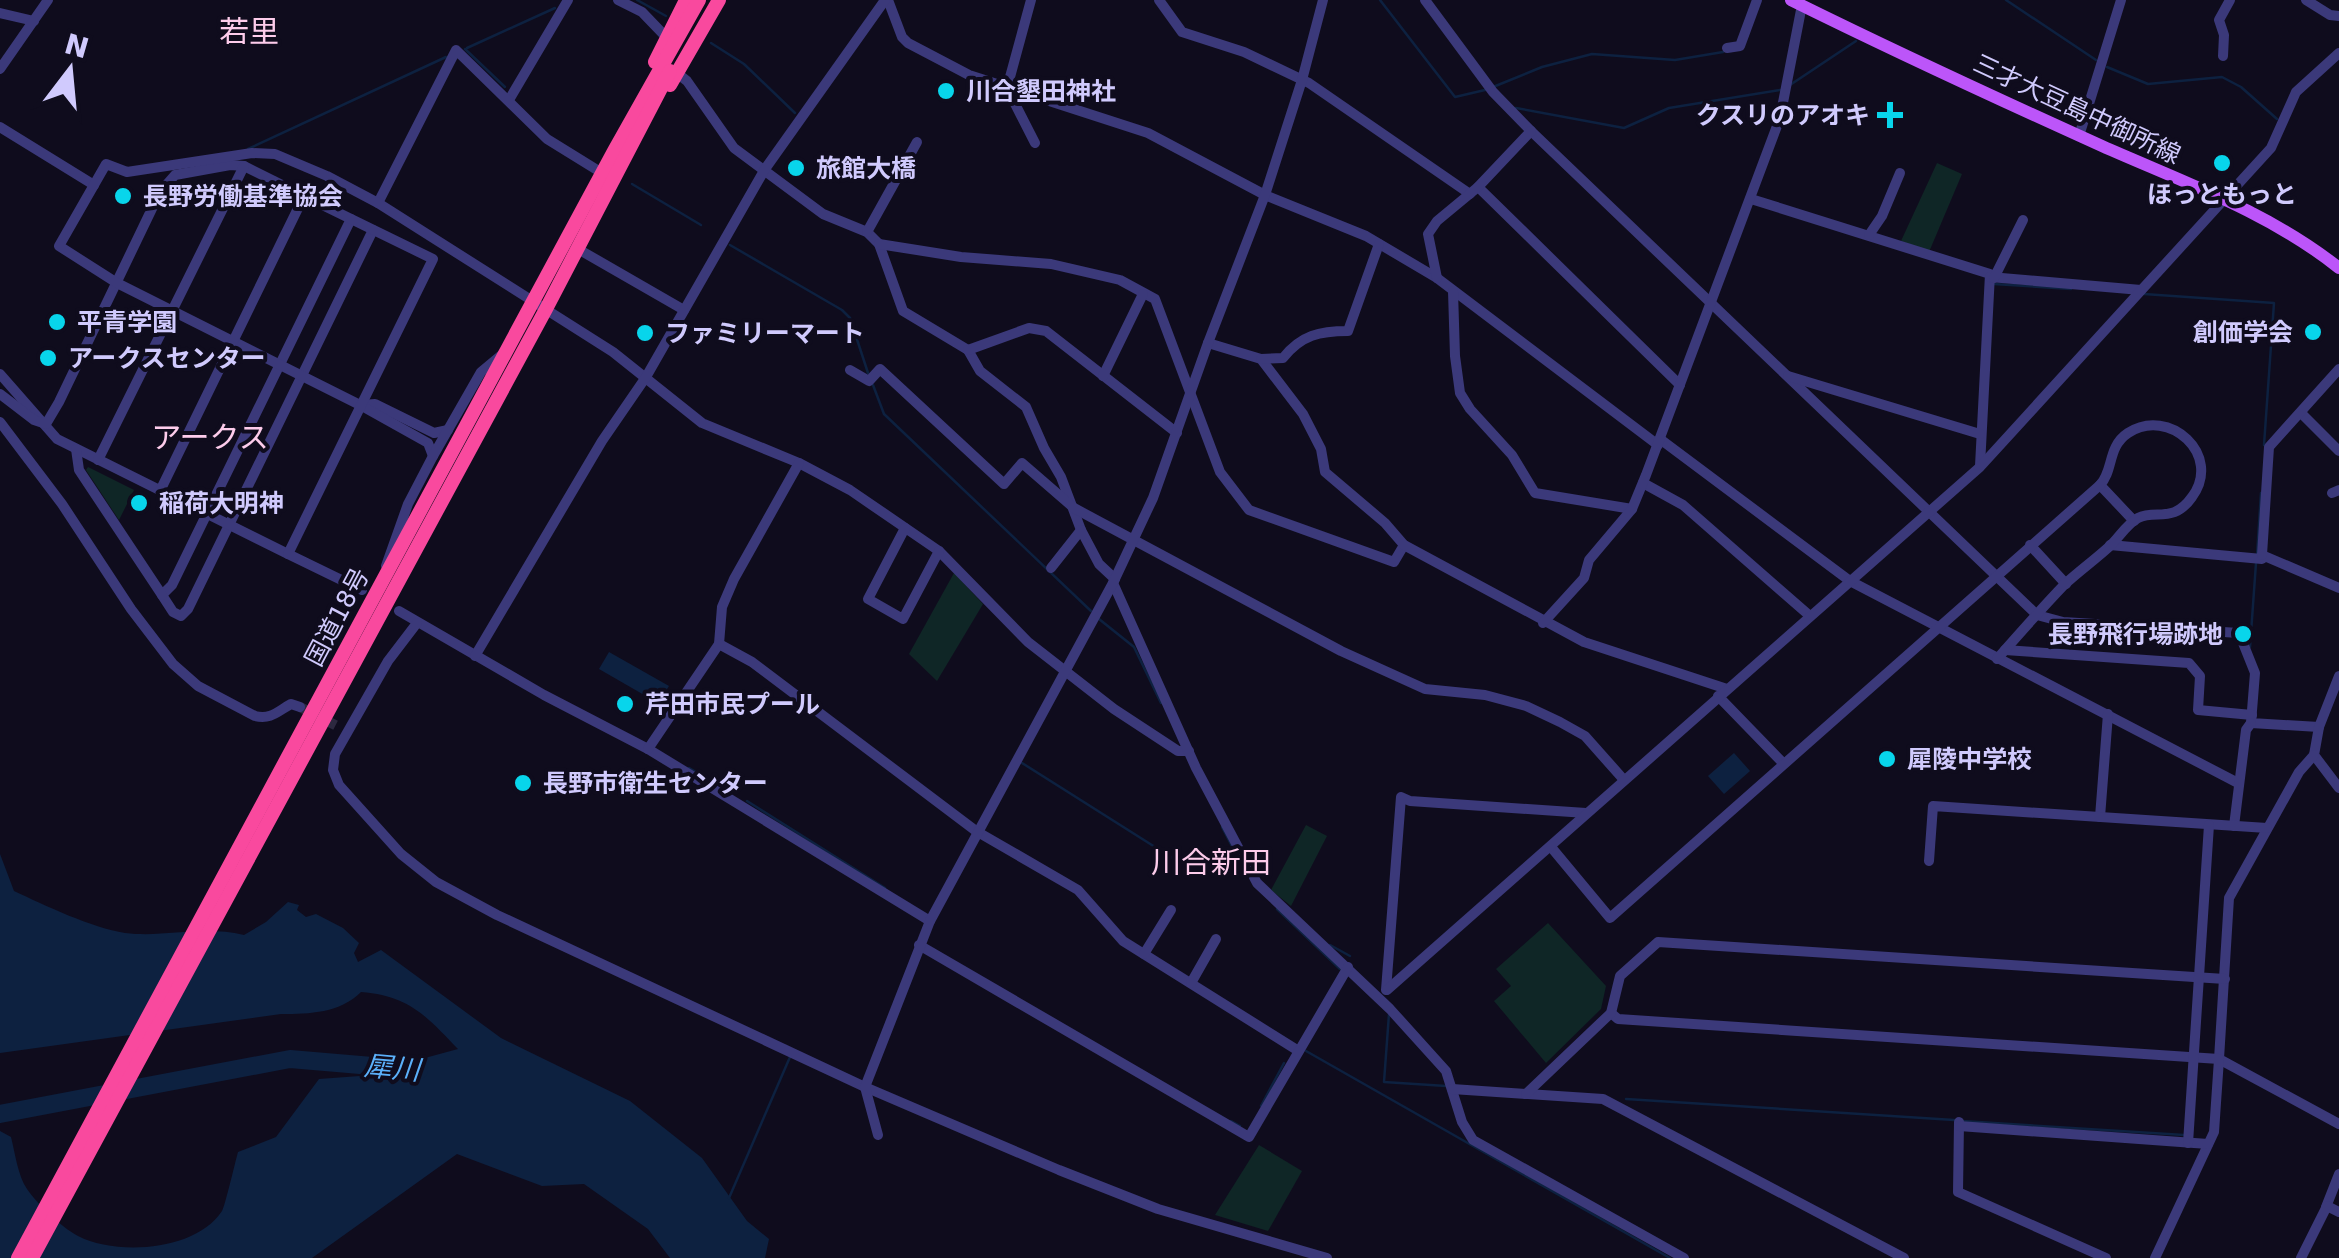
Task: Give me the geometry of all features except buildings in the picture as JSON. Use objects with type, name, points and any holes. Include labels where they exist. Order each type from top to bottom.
[{"type":"highway","points":[[674,44],[686,0]]},
{"type":"highway","name":"国道18号","points":[[18,1258],[540,305],[602,173],[699,0]]},
{"type":"highway","name":"国道18号","points":[[32,1258],[387,572],[507,350],[578,249],[622,168],[674,44],[708,0]]},
{"type":"highway","points":[[622,168],[719,0]]},
{"type":"main road","name":"三才大豆島中御所線","points":[[1796,3],[2271,221],[2311,245],[2339,268]]},
{"type":"street","points":[[0,69],[48,0]]},
{"type":"street","points":[[509,100],[568,0]]},
{"type":"street","points":[[618,0],[642,12],[674,44]]},
{"type":"street","points":[[886,0],[902,38],[970,75],[1148,133],[1265,195],[1379,244],[1437,278],[1850,581],[1937,627],[2001,654],[2238,783]]},
{"type":"street","points":[[475,656],[602,441],[646,377],[765,169],[886,0]]},
{"type":"street","points":[[1031,0],[1007,88],[1035,143]]},
{"type":"street","points":[[1159,0],[1182,32],[1244,52],[1302,80],[1474,191],[1680,386]]},
{"type":"street","points":[[878,1134],[865,1087],[919,945],[1134,541],[1265,195],[1323,0]]},
{"type":"street","points":[[1425,0],[1491,89],[1531,131],[2037,615],[2063,622],[2238,632],[2255,674],[2252,719],[2246,730],[2234,826]]},
{"type":"street","points":[[1731,47],[1740,46],[1757,0]]},
{"type":"street","points":[[2079,136],[2122,0]]},
{"type":"street","points":[[2223,56],[2224,35],[2219,20],[2230,0]]},
{"type":"street","points":[[2306,0],[2339,16]]},
{"type":"street","points":[[1543,623],[1584,578],[1589,560],[1632,508],[1643,483],[1780,118],[1796,3]]},
{"type":"street","points":[[0,13],[34,21]]},
{"type":"street","points":[[378,203],[456,50],[547,139],[602,173]]},
{"type":"street","points":[[1385,1001],[1586,814],[1980,467],[2271,148],[2296,92],[2339,53]]},
{"type":"street","points":[[677,73],[687,81],[734,148],[823,214],[867,232],[879,244],[903,311],[968,350],[980,371],[1026,407],[1081,530],[1099,564],[1114,581],[1189,751],[1256,882],[1385,1001],[1446,1070],[1471,1143],[1684,1258]]},
{"type":"street","points":[[0,127],[94,185]]},
{"type":"street","points":[[1437,278],[1428,234],[1437,220],[1474,191],[1531,131]]},
{"type":"street","points":[[867,232],[917,142]]},
{"type":"street","points":[[433,456],[428,443],[117,283],[58,246],[106,164],[126,172],[252,152],[274,154],[378,203],[646,377],[702,424],[800,463],[850,490],[939,550],[1028,642],[1160,740],[1178,752],[1189,751]]},
{"type":"street","points":[[98,460],[244,166]]},
{"type":"street","points":[[46,424],[160,192],[175,175],[244,166],[434,259],[288,554]]},
{"type":"street","points":[[1869,235],[1882,216],[1900,173]]},
{"type":"street","points":[[160,491],[304,196]]},
{"type":"street","points":[[1751,200],[1990,274],[1992,278],[2141,290]]},
{"type":"street","points":[[162,595],[172,585],[208,514],[351,220]]},
{"type":"street","points":[[1980,467],[1992,278],[2023,220]]},
{"type":"street","points":[[76,450],[79,470],[173,612],[181,616],[188,610],[373,230]]},
{"type":"street","points":[[879,244],[961,258],[1051,264],[1120,280],[1155,299],[1220,472],[1249,510],[1394,562],[1404,546]]},
{"type":"street","points":[[1208,343],[1261,359],[1282,358],[1304,337],[1324,331],[1348,331],[1379,244]]},
{"type":"street","points":[[578,249],[684,310]]},
{"type":"street","points":[[1453,291],[1460,393],[1512,455],[1535,493],[1632,508]]},
{"type":"street","points":[[1104,376],[1144,294]]},
{"type":"street","points":[[968,350],[1029,328],[1046,331],[1177,433]]},
{"type":"street","points":[[387,572],[386,563],[408,504],[433,456],[481,372],[507,350]]},
{"type":"street","points":[[1261,359],[1302,414],[1321,449],[1325,472],[1385,523],[1404,546],[1584,642],[1723,692],[1783,763]]},
{"type":"street","points":[[850,370],[872,380],[880,369],[1004,484],[1022,464],[1074,508],[1340,652],[1425,690],[1486,695],[1526,706],[1560,722],[1585,736],[1624,780]]},
{"type":"street","points":[[2110,546],[2262,559],[2269,447],[2339,369]]},
{"type":"street","points":[[0,374],[57,439],[362,590]]},
{"type":"street","points":[[1783,374],[1980,434]]},
{"type":"street","points":[[0,394],[34,420],[46,424]]},
{"type":"street","points":[[360,405],[375,404],[434,434],[448,430]]},
{"type":"street","points":[[2301,412],[2339,451]]},
{"type":"street","points":[[0,422],[173,664],[198,686],[255,716],[274,716],[292,704],[300,707]]},
{"type":"street","points":[[1551,847],[1610,918],[2100,485],[2106,479],[2114,447],[2132,430],[2158,424],[2183,433],[2199,456],[2198,483],[2192,497],[2174,513],[2134,521],[2066,584],[2001,654]]},
{"type":"street","points":[[648,749],[719,644],[722,607],[734,579],[800,463]]},
{"type":"street","points":[[1643,483],[1683,504],[1810,616]]},
{"type":"street","points":[[2100,485],[2134,521]]},
{"type":"street","points":[[905,528],[868,599],[904,619],[939,550]]},
{"type":"street","points":[[1051,568],[1081,530]]},
{"type":"street","points":[[2030,545],[2066,584]]},
{"type":"street","points":[[2262,555],[2339,588]]},
{"type":"street","points":[[399,611],[648,749],[930,920]]},
{"type":"street","points":[[417,623],[388,662],[335,754],[334,770],[340,785],[400,854],[436,882],[497,915],[865,1087],[1158,1209],[1328,1258]]},
{"type":"street","points":[[719,644],[752,662],[976,832],[1078,890],[1123,941],[1297,1050]]},
{"type":"street","points":[[2001,654],[2189,663],[2200,676],[2198,710],[2319,727]]},
{"type":"street","points":[[2155,1258],[2214,1132],[2229,898],[2299,772],[2314,754],[2319,727],[2339,677]]},
{"type":"street","points":[[2100,817],[2108,714]]},
{"type":"street","points":[[336,726],[348,732]]},
{"type":"street","points":[[2314,754],[2339,788]]},
{"type":"street","points":[[1385,1001],[1401,797],[1586,814]]},
{"type":"street","points":[[1929,860],[1933,806],[2268,828]]},
{"type":"street","points":[[2188,1143],[2209,824]]},
{"type":"street","points":[[1144,954],[1171,910]]},
{"type":"street","points":[[1190,983],[1214,942]]},
{"type":"street","points":[[1526,1094],[1611,1013],[1620,976],[1658,942],[2226,979]]},
{"type":"street","points":[[919,945],[1249,1137],[1348,967]]},
{"type":"street","points":[[1611,1013],[1618,1018],[1637,1020],[2220,1058],[2339,1124]]},
{"type":"street","points":[[1452,1089],[1604,1099],[1904,1258]]},
{"type":"street","points":[[2106,1258],[1958,1192],[1959,1124],[2208,1144]]},
{"type":"street","points":[[2301,1258],[2339,1174]]},
{"type":"street","points":[[2326,1207],[2339,1212]]},
{"type":"green space","points":[[1937,163],[1962,174],[1929,252],[1901,241]]},
{"type":"green space","points":[[88,467],[134,490],[119,520],[86,470]]},
{"type":"green space","points":[[954,573],[983,604],[937,681],[909,654]]},
{"type":"green space","points":[[1306,825],[1327,836],[1291,906],[1271,890]]},
{"type":"green space","points":[[1548,923],[1606,986],[1601,1009],[1546,1063],[1494,1001],[1511,986],[1496,969]]},
{"type":"green space","points":[[1259,1145],[1302,1171],[1268,1231],[1215,1215]]},
{"type":"water","points":[[609,652],[669,686],[658,703],[599,669]]},
{"type":"water","points":[[1734,753],[1750,771],[1724,794],[1708,776]]},
{"type":"water","points":[[0,854],[14,891],[68,915],[125,933],[213,931],[244,935],[288,902],[299,905],[297,910],[306,917],[316,914],[343,928],[359,943],[354,953],[358,962],[381,950],[501,1038],[630,1101],[702,1158],[747,1221],[769,1239],[765,1258],[670,1258],[648,1229],[584,1184],[542,1186],[457,1154],[312,1258],[0,1258],[0,1131],[11,1137],[27,1189],[64,1227],[78,1236],[113,1246],[155,1246],[194,1235],[210,1224],[222,1211],[238,1152],[276,1137],[319,1079],[387,1074],[399,1065],[458,1049],[405,1003],[361,992],[324,1011],[0,1053]]},
{"type":"waterway","points":[[637,0],[666,16]]},
{"type":"waterway","points":[[1380,0],[1455,97],[1485,90]]},
{"type":"waterway","points":[[2006,0],[2096,60]]},
{"type":"waterway","points":[[467,48],[555,8]]},
{"type":"waterway","points":[[1790,85],[1856,41]]},
{"type":"waterway","points":[[711,43],[744,64],[795,113]]},
{"type":"waterway","points":[[465,49],[505,87]]},
{"type":"waterway","points":[[1493,87],[1542,67],[1592,54],[1675,60],[1723,52]]},
{"type":"waterway","points":[[248,149],[446,57]]},
{"type":"waterway","points":[[2107,67],[2148,84],[2222,77],[2241,87],[2277,119]]},
{"type":"waterway","points":[[1516,108],[1624,128],[1669,108],[1780,90]]},
{"type":"waterway","points":[[632,184],[701,225]]},
{"type":"waterway","points":[[730,245],[842,310],[850,318],[868,373]]},
{"type":"waterway","points":[[1994,284],[2071,289]]},
{"type":"waterway","points":[[2144,294],[2274,303],[2264,445]]},
{"type":"waterway","points":[[873,385],[884,414],[1091,611]]},
{"type":"waterway","points":[[2257,555],[2261,493]]},
{"type":"waterway","points":[[2250,647],[2256,563]]},
{"type":"waterway","points":[[1099,619],[1134,647],[1161,703]]},
{"type":"waterway","points":[[1022,763],[1174,859]]},
{"type":"waterway","points":[[689,768],[730,792]]},
{"type":"waterway","points":[[747,801],[885,888]]},
{"type":"waterway","points":[[1222,827],[1248,877]]},
{"type":"waterway","points":[[1277,909],[1340,969]]},
{"type":"waterway","points":[[1330,945],[1350,956]]},
{"type":"waterway","points":[[1389,1014],[1384,1082],[1446,1086]]},
{"type":"waterway","points":[[1306,1051],[1670,1258]]},
{"type":"waterway","points":[[729,1198],[790,1057]]},
{"type":"waterway","name":"犀川","points":[[0,1114],[290,1059],[419,1070]]},
{"type":"waterway","points":[[1261,1106],[1284,1063]]},
{"type":"waterway","points":[[1626,1099],[1954,1120]]},
{"type":"waterway","points":[[1231,1121],[1240,1126]]},
{"type":"waterway","points":[[1962,1121],[2184,1135]]},
{"type":"tunnel","points":[[300,707],[337,726]]},
{"type":"place","name":"川合墾田神社","points":[[946,91]]},
{"type":"place","name":"クスリのアオキ","points":[[1890,115]]},
{"type":"place","name":"ほっともっと","points":[[2222,163]]},
{"type":"place","name":"旅館大橋","points":[[796,168]]},
{"type":"place","name":"長野労働基準協会","points":[[123,196]]},
{"type":"place","name":"平青学園","points":[[57,322]]},
{"type":"place","name":"創価学会","points":[[2313,332]]},
{"type":"place","name":"ファミリーマート","points":[[645,333]]},
{"type":"place","name":"アークスセンター","points":[[48,358]]},
{"type":"place","name":"稲荷大明神","points":[[139,503]]},
{"type":"place","name":"長野飛行場跡地","points":[[2243,634]]},
{"type":"place","name":"芹田市民プール","points":[[625,704]]},
{"type":"place","name":"犀陵中学校","points":[[1887,759]]},
{"type":"place","name":"長野市衛生センター","points":[[523,783]]},
{"type":"district","name":"若里","points":[[249,31]]},
{"type":"district","name":"アークス","points":[[210,437]]},
{"type":"district","name":"川合新田","points":[[1211,862]]}]
